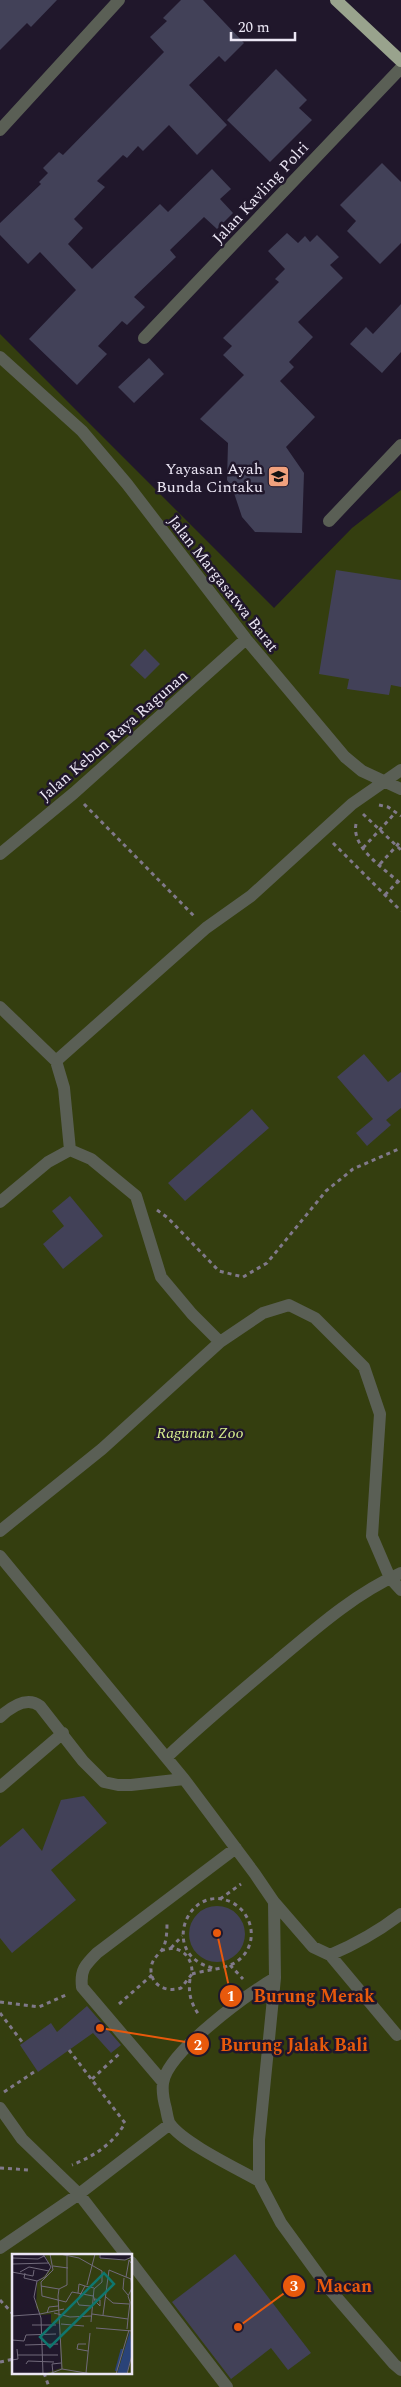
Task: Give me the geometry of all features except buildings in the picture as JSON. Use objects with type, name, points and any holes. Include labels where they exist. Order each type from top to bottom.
[{"type":"main road","points":[[336,0],[401,60]]},
{"type":"street","points":[[0,130],[119,0]]},
{"type":"street","name":"Jalan Kavling Polri","points":[[144,338],[401,68]]},
{"type":"street","name":"Jalan Margasatwa Barat","points":[[0,357],[82,431],[127,484],[246,639],[345,757],[362,771],[401,789]]},
{"type":"street","points":[[329,521],[401,445]]},
{"type":"street","name":"Jalan Kebun Raya Ragunan","points":[[0,854],[74,793],[246,639]]},
{"type":"street","points":[[56,1061],[206,928],[251,896],[320,830],[384,780],[401,770]]},
{"type":"street","points":[[0,1007],[56,1061],[64,1088],[70,1150]]},
{"type":"street","points":[[70,1150],[91,1159],[136,1196],[161,1277],[192,1314],[220,1342]]},
{"type":"street","points":[[0,1202],[48,1162],[70,1150]]},
{"type":"street","points":[[0,1531],[102,1449],[220,1342],[263,1313],[289,1305],[316,1318],[364,1367],[380,1414],[372,1536],[395,1575],[401,1590]]},
{"type":"street","points":[[0,1556],[167,1757],[274,1902],[313,1947],[330,1955],[397,2035]]},
{"type":"street","points":[[167,1757],[199,1727],[304,1638],[355,1598],[395,1575]]},
{"type":"street","points":[[0,1717],[26,1701],[33,1700],[63,1733],[83,1761],[104,1782],[131,1785],[184,1779]]},
{"type":"street","points":[[0,1787],[63,1733]]},
{"type":"street","points":[[163,2082],[82,1987],[80,1975],[88,1962],[236,1848]]},
{"type":"street","points":[[274,1902],[275,1978],[259,2140],[259,2181],[281,2223],[326,2285],[401,2370]]},
{"type":"street","points":[[330,1955],[375,1933],[401,1914]]},
{"type":"street","points":[[259,2181],[188,2139],[170,2124],[164,2104],[163,2082],[175,2060],[209,2027],[250,1993],[275,1978]]},
{"type":"street","points":[[0,2108],[22,2139],[79,2194],[125,2254]]},
{"type":"street","points":[[0,2248],[79,2194],[170,2124]]},
{"type":"street","points":[[132,2263],[227,2387]]},
{"type":"path","points":[[74,793],[206,928]]},
{"type":"path","points":[[352,804],[401,850]]},
{"type":"path","points":[[370,807],[378,805],[401,816]]},
{"type":"path","points":[[366,810],[356,822],[354,832],[362,848],[400,881],[384,895]]},
{"type":"path","points":[[362,848],[396,812]]},
{"type":"path","points":[[320,830],[401,911]]},
{"type":"path","points":[[380,864],[401,841]]},
{"type":"path","points":[[136,1196],[168,1218],[219,1271],[243,1277],[267,1263],[326,1191],[353,1169],[401,1148]]},
{"type":"path","points":[[213,1968],[198,1962],[190,1956],[182,1936],[184,1924],[189,1913],[198,1905],[220,1899],[255,1874]]},
{"type":"path","points":[[209,2027],[191,2003],[189,1993],[191,1976],[192,1964],[187,1955],[178,1949],[171,1948],[162,1951],[154,1958],[151,1970],[158,1985],[168,1990],[180,1988],[191,1976],[237,1962],[248,1947],[252,1932],[244,1912],[231,1902],[220,1899]]},
{"type":"path","points":[[162,1904],[166,1914],[167,1926],[162,1951]]},
{"type":"path","points":[[171,1948],[182,1936]]},
{"type":"path","points":[[107,2015],[152,1975]]},
{"type":"path","points":[[0,2002],[39,2007],[82,1987]]},
{"type":"path","points":[[0,2013],[23,2043]]},
{"type":"path","points":[[92,2079],[131,2043]]},
{"type":"path","points":[[56,2172],[95,2154],[120,2133],[125,2123],[69,2050]]},
{"type":"path","points":[[0,2096],[37,2070]]},
{"type":"path","points":[[0,2300],[12,2313]]},
{"type":"path","points":[[44,2374],[49,2387]]},
{"type":"green space","name":"Ragunan Zoo","points":[[0,334],[274,608],[352,528],[401,490],[401,2387],[0,2387]]},
{"type":"place","name":"Yayasan Ayah Bunda Cintaku","points":[[279,477]]},
{"type":"place","name":"Burung Merak","points":[[217,1933]]},
{"type":"place","name":"Burung Jalak Bali","points":[[100,2028]]},
{"type":"place","name":"Macan","points":[[238,2327]]}]
